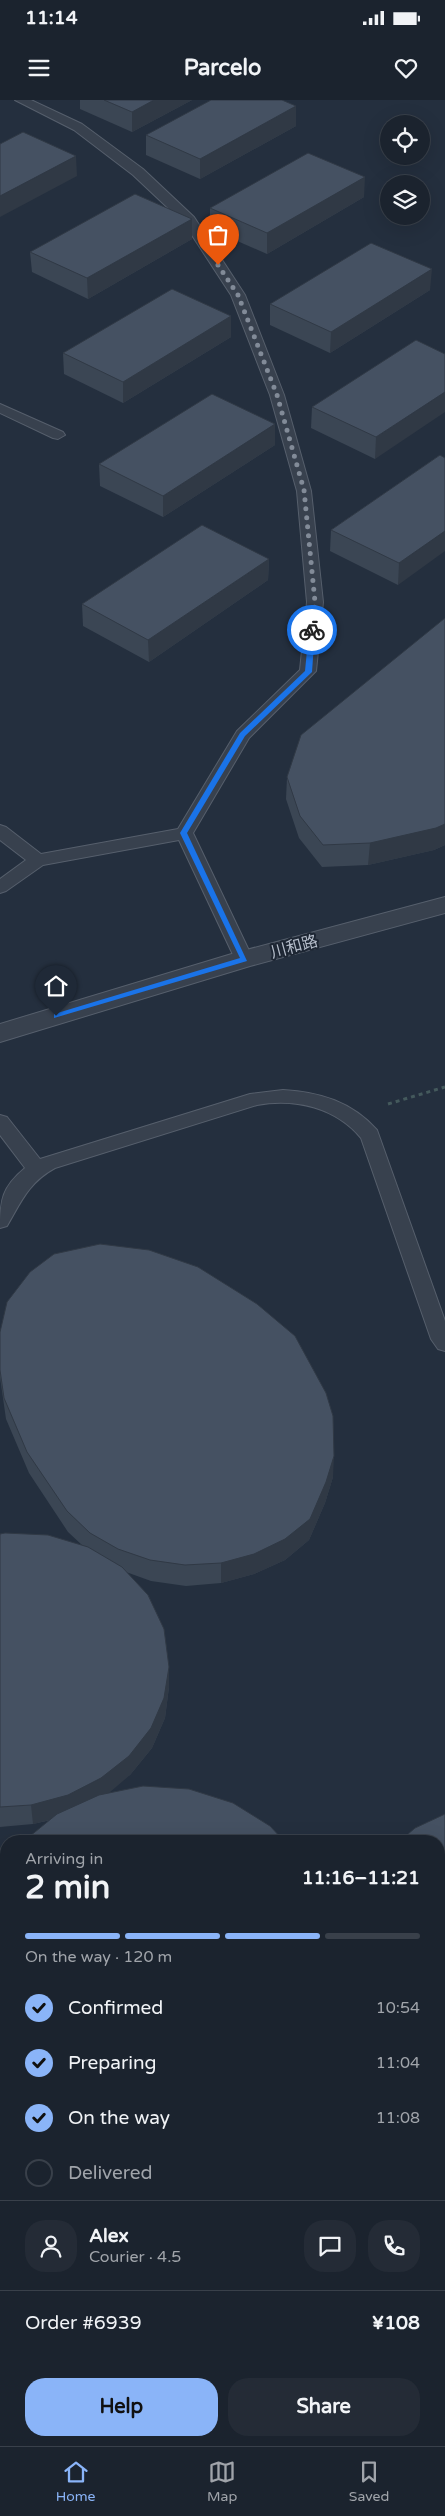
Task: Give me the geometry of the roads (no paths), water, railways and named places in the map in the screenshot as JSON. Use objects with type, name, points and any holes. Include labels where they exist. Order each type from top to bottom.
[{"type":"street","name":"川和路","points":[[0,1033],[244,959],[445,905]]},
{"type":"lane","points":[[0,887],[38,860],[184,833],[242,735],[308,672],[315,602],[304,490],[277,395],[238,295],[189,220],[138,172],[78,126],[21,100]]},
{"type":"lane","points":[[0,408],[58,435]]},
{"type":"lane","points":[[0,831],[38,860]]},
{"type":"lane","points":[[184,833],[244,959]]},
{"type":"lane","points":[[0,1221],[24,1178],[36,1168],[268,1096],[320,1100],[352,1115],[370,1134],[439,1332],[445,1343]]},
{"type":"lane","points":[[0,1122],[36,1168]]}]
